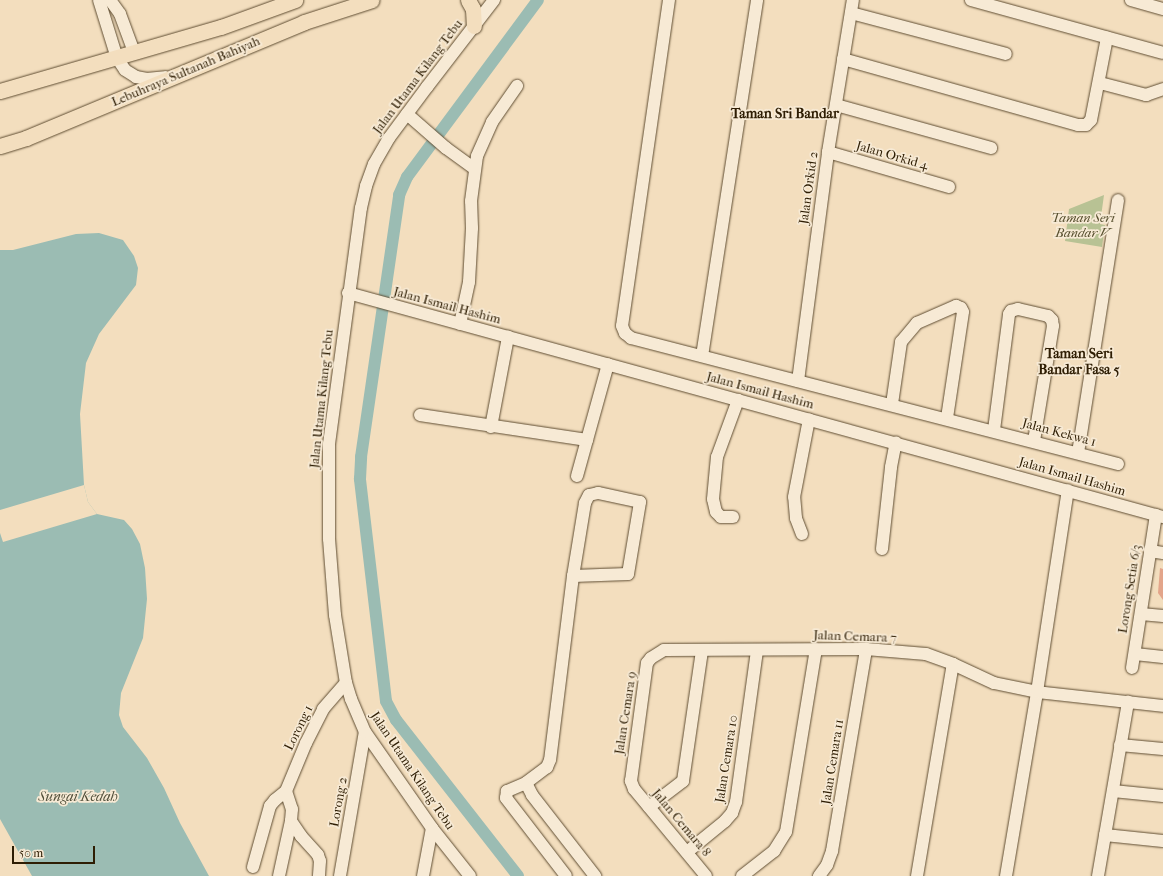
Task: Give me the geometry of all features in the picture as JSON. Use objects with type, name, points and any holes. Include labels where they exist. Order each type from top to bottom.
[{"type":"main road","name":"Lebuhraya Sultanah Bahiyah","points":[[0,91],[221,27],[295,0]]},
{"type":"main road","name":"Lebuhraya Sultanah Bahiyah","points":[[0,146],[26,138],[304,22],[372,0]]},
{"type":"main road","points":[[468,0],[473,9],[474,26]]},
{"type":"street","points":[[99,0],[117,58],[126,70],[136,77],[147,79],[177,76]]},
{"type":"street","points":[[110,0],[120,14],[134,52]]},
{"type":"street","name":"Jalan Utama Kilang Tebu","points":[[470,876],[432,828],[365,732],[356,714],[346,683],[335,615],[330,539],[329,444],[348,293],[366,186],[374,164],[389,138],[494,0]]},
{"type":"street","name":"Jalan Kekwa 1","points":[[669,0],[622,326],[625,333],[631,338],[994,430],[1118,464]]},
{"type":"street","points":[[702,356],[757,0]]},
{"type":"street","name":"Jalan Orkid 2","points":[[798,380],[828,152],[853,0]]},
{"type":"street","points":[[971,0],[1163,53]]},
{"type":"street","points":[[1131,0],[1163,9]]},
{"type":"street","points":[[851,13],[1006,54]]},
{"type":"street","points":[[843,59],[1078,125],[1086,125],[1092,120],[1100,83],[1107,38]]},
{"type":"street","points":[[1100,83],[1146,95],[1163,89]]},
{"type":"street","points":[[460,324],[469,282],[472,228],[471,201],[474,168],[477,156],[492,122],[517,86]]},
{"type":"street","points":[[836,104],[991,148]]},
{"type":"street","points":[[407,114],[446,148],[474,168]]},
{"type":"street","name":"Jalan Orkid 4","points":[[828,152],[948,187]]},
{"type":"street","points":[[1078,453],[1118,200]]},
{"type":"street","name":"Jalan Ismail Hashim","points":[[348,293],[896,442],[1159,516]]},
{"type":"street","points":[[892,404],[901,342],[917,323],[952,307],[961,308],[963,312],[947,418]]},
{"type":"street","points":[[994,430],[1009,314],[1014,309],[1048,316],[1052,320],[1053,326],[1034,441]]},
{"type":"street","points":[[491,427],[508,337]]},
{"type":"street","points":[[577,476],[608,364]]},
{"type":"street","points":[[733,517],[721,517],[716,512],[713,499],[717,457],[738,400]]},
{"type":"street","points":[[420,415],[491,427],[586,440]]},
{"type":"street","points":[[802,534],[796,518],[794,497],[809,419]]},
{"type":"street","points":[[882,549],[891,467],[896,442]]},
{"type":"street","points":[[1006,876],[1037,692],[1068,490]]},
{"type":"street","points":[[566,876],[506,798],[507,792],[526,783],[547,768],[550,760],[573,576],[585,503],[589,495],[598,493],[640,502],[628,574],[573,576]]},
{"type":"street","name":"Lorong Setia 6/3","points":[[1132,668],[1150,550],[1159,516]]},
{"type":"street","points":[[1150,550],[1163,553]]},
{"type":"street","points":[[1141,614],[1163,616]]},
{"type":"street","points":[[742,876],[774,851],[786,832],[816,649]]},
{"type":"street","name":"Jalan Cemara 7","points":[[664,650],[866,649],[926,654],[953,664],[994,683],[1037,692],[1163,706]]},
{"type":"street","name":"Jalan Cemara 11","points":[[819,876],[827,866],[832,851],[866,649]]},
{"type":"street","name":"Jalan Cemara 9","points":[[634,789],[631,772],[647,663],[651,658],[664,650]]},
{"type":"street","points":[[649,807],[683,781],[702,650]]},
{"type":"street","name":"Jalan Cemara 10","points":[[687,852],[725,821],[732,813],[736,802],[757,650]]},
{"type":"street","points":[[1134,654],[1163,657]]},
{"type":"street","points":[[917,876],[953,664]]},
{"type":"street","name":"Lorong 1","points":[[253,867],[270,806],[286,791],[306,743],[323,709],[346,683]]},
{"type":"street","points":[[1098,876],[1128,702]]},
{"type":"street","name":"Lorong 2","points":[[340,876],[365,732]]},
{"type":"street","points":[[1120,744],[1163,749]]},
{"type":"street","points":[[526,783],[532,795],[595,876]]},
{"type":"street","name":"Jalan Cemara 8","points":[[634,789],[706,876]]},
{"type":"street","points":[[279,876],[291,821],[292,809],[286,791]]},
{"type":"street","points":[[1112,791],[1163,796]]},
{"type":"street","points":[[291,821],[301,836],[318,855],[320,861],[319,876]]},
{"type":"street","points":[[423,876],[432,828]]},
{"type":"street","points":[[1105,835],[1163,841]]},
{"type":"green space","name":"Taman Seri Bandar V","points":[[1104,195],[1100,224],[1105,225],[1102,247],[1065,241],[1069,209]]},
{"type":"water","name":"Sungai Kedah","points":[[99,233],[123,240],[134,256],[138,268],[136,285],[99,334],[86,363],[80,414],[84,485],[88,502],[97,514],[124,520],[132,529],[140,544],[145,568],[147,599],[143,638],[121,693],[119,715],[123,727],[147,758],[164,788],[180,823],[209,876],[32,876],[0,819],[0,250],[13,250],[76,234]]},
{"type":"pier","points":[[84,485],[88,502],[97,514],[3,542],[0,533],[0,510]]},
{"type":"building","points":[[1160,568],[1163,569],[1163,600],[1158,593]]},
{"type":"waterway","points":[[518,876],[396,720],[386,701],[360,479],[361,457],[399,195],[407,177],[538,0]]},
{"type":"district","name":"Taman Sri Bandar","points":[[785,114]]},
{"type":"district","name":"Taman Seri Bandar Fasa 5","points":[[1079,362]]}]
